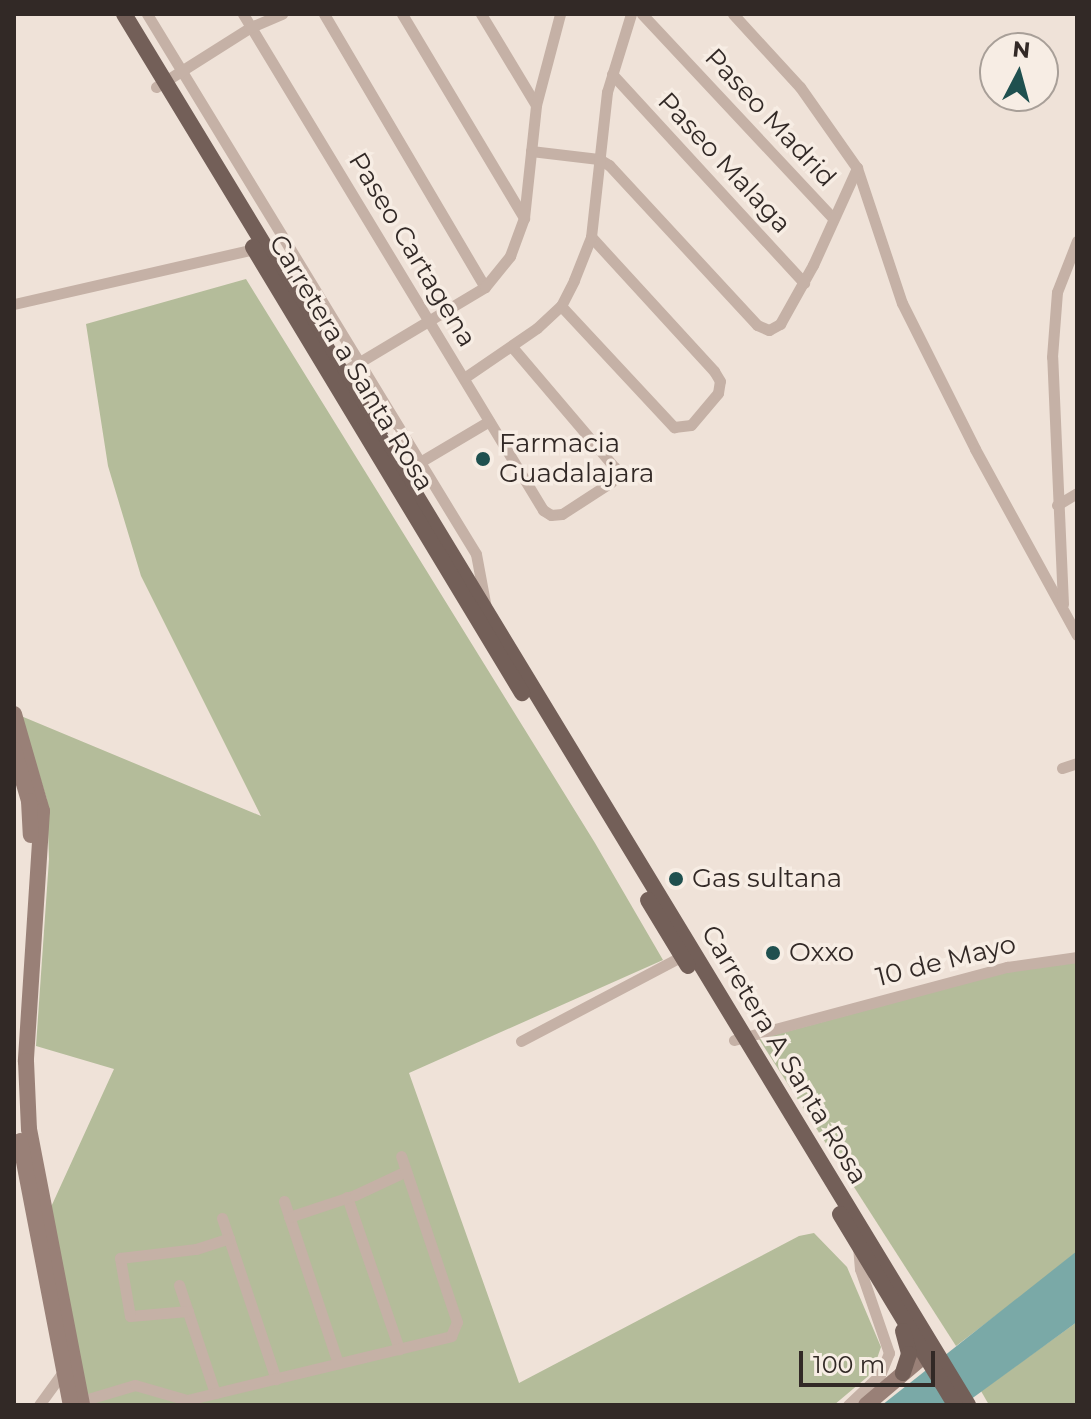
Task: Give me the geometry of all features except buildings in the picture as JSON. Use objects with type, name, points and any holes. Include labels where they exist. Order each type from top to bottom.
[{"type":"main road","name":"Carretera a Santa Rosa","points":[[125,18],[254,249],[486,613],[553,734]]},
{"type":"main road","name":"Carretera a Santa Rosa","points":[[161,85],[284,278],[336,376],[553,734]]},
{"type":"main road","name":"Carretera A Santa Rosa","points":[[553,734],[682,956],[739,1038],[887,1293],[933,1361],[968,1405]]},
{"type":"main road","name":"Carretera A Santa Rosa","points":[[553,734],[933,1361],[955,1405]]},
{"type":"main road","points":[[887,1293],[890,1307],[909,1344],[903,1373]]},
{"type":"street","points":[[147,14],[476,554],[483,578],[486,613]]},
{"type":"street","name":"Paseo Cartagena","points":[[243,14],[543,510],[551,515],[562,514],[611,482],[615,468],[513,348]]},
{"type":"street","points":[[161,85],[251,27],[282,14]]},
{"type":"street","points":[[324,14],[485,287]]},
{"type":"street","points":[[402,14],[524,218]]},
{"type":"street","points":[[481,14],[536,105]]},
{"type":"street","points":[[336,376],[485,287],[510,256],[524,218],[536,105],[560,14]]},
{"type":"street","points":[[464,378],[513,348],[561,306],[591,237],[612,74],[631,14]]},
{"type":"street","name":"Paseo Madrid","points":[[642,14],[833,218]]},
{"type":"street","points":[[733,14],[814,104],[857,168],[902,303],[975,449],[1077,635]]},
{"type":"street","name":"Paseo Malaga","points":[[612,74],[804,283]]},
{"type":"street","points":[[531,151],[599,159],[619,173],[757,325],[769,330],[780,324],[804,283],[857,168]]},
{"type":"street","points":[[226,183],[243,173]]},
{"type":"street","points":[[561,306],[667,422],[678,429],[691,425],[718,393],[720,381],[714,371],[591,237]]},
{"type":"street","points":[[1063,608],[1052,357],[1055,309],[1063,272],[1077,241]]},
{"type":"street","points":[[14,304],[254,249]]},
{"type":"street","points":[[284,278],[301,267]]},
{"type":"street","points":[[420,462],[489,421]]},
{"type":"street","points":[[1057,505],[1077,493]]},
{"type":"street","points":[[14,714],[37,785],[42,811],[26,1061],[27,1110],[68,1365],[39,1405]]},
{"type":"street","points":[[14,750],[31,820],[16,1049],[17,1107],[77,1404],[135,1385],[187,1400],[451,1336],[457,1322],[401,1156]]},
{"type":"street","points":[[1062,768],[1077,763]]},
{"type":"street","points":[[521,1041],[682,956]]},
{"type":"street","name":"10 de Mayo","points":[[739,1038],[1007,967],[1077,957]]},
{"type":"street","points":[[289,1217],[347,1197],[406,1171]]},
{"type":"street","points":[[347,1197],[399,1349]]},
{"type":"street","points":[[284,1201],[338,1363]]},
{"type":"street","points":[[222,1218],[276,1379]]},
{"type":"street","points":[[188,1311],[130,1316],[120,1258],[196,1249],[229,1238]]},
{"type":"street","points":[[848,1405],[880,1375],[889,1353],[860,1269],[858,1244]]},
{"type":"street","points":[[179,1285],[215,1393]]},
{"type":"street","points":[[866,1405],[903,1373],[933,1361]]},
{"type":"green space","points":[[246,279],[595,843],[663,960],[409,1073],[519,1383],[799,1236],[814,1233],[847,1267],[881,1347],[872,1373],[834,1405],[87,1405],[51,1207],[114,1069],[36,1046],[49,859],[47,800],[21,716],[261,816],[141,576],[108,466],[86,324]]},
{"type":"green space","points":[[1077,962],[1077,1254],[956,1346],[759,1039],[1041,963]]},
{"type":"green space","points":[[1077,1322],[1077,1405],[989,1405],[981,1391]]},
{"type":"water","points":[[1077,1251],[1077,1322],[963,1405],[882,1405]]},
{"type":"place","name":"Farmacia Guadalajara","points":[[483,459]]},
{"type":"place","name":"Gas sultana","points":[[676,879]]},
{"type":"place","name":"Oxxo","points":[[773,953]]}]
